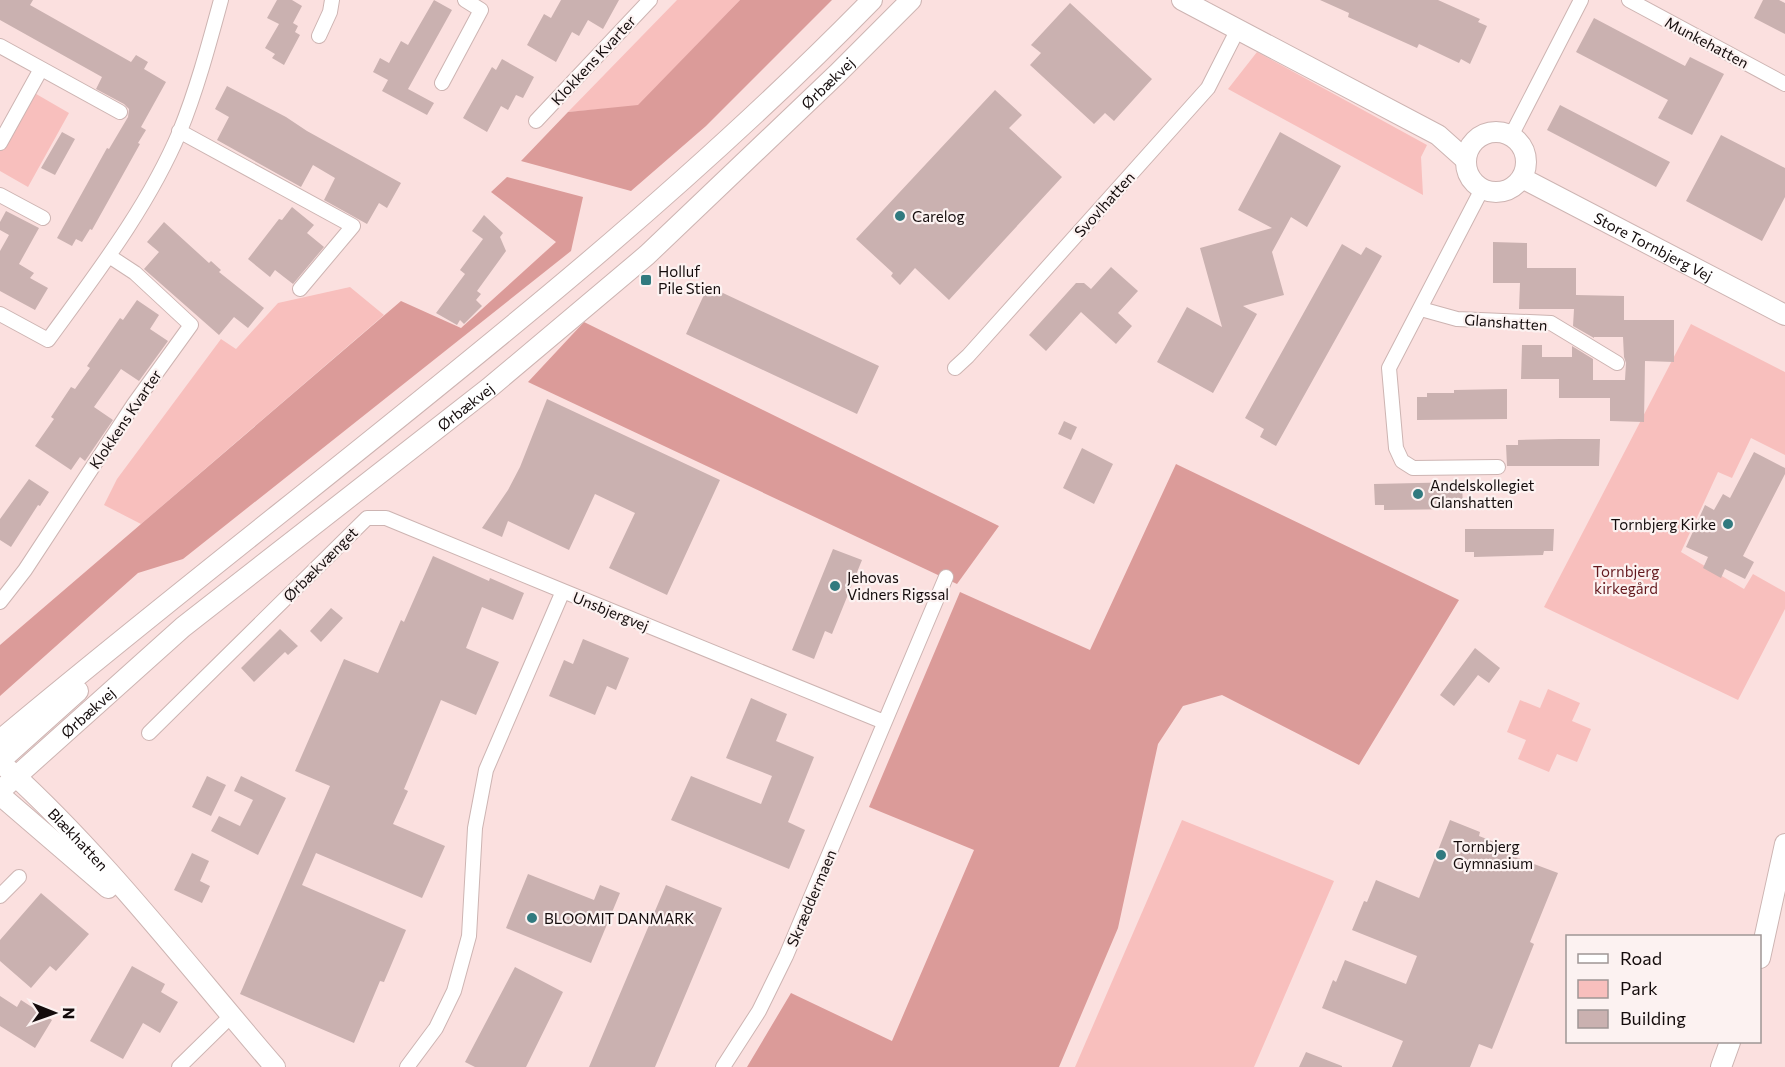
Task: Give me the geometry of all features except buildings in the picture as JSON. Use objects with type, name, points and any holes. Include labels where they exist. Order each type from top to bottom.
[{"type":"main road","name":"Ørbækvej","points":[[0,740],[120,640],[578,272],[738,130],[872,0]]},
{"type":"main road","name":"Ørbækvej","points":[[0,793],[15,776],[183,627],[489,388],[647,255],[911,0]]},
{"type":"main road","points":[[1182,0],[1438,135],[1466,160]]},
{"type":"main road","points":[[1502,132],[1511,136],[1524,150],[1526,159],[1522,178],[1508,190],[1500,192],[1482,189],[1470,177],[1466,160],[1471,145],[1484,134],[1502,132]]},
{"type":"main road","points":[[1438,135],[1476,140]]},
{"type":"main road","name":"Store Tornbjerg Vej","points":[[1522,178],[1785,315]]},
{"type":"main road","points":[[0,762],[101,670],[120,640]]},
{"type":"main road","name":"Blækhatten","points":[[0,762],[73,834],[275,1067]]},
{"type":"main road","name":"Blækhatten","points":[[0,793],[113,893],[150,921]]},
{"type":"main road","points":[[1761,953],[1785,844]]},
{"type":"main road","points":[[1721,1067],[1729,1043]]},
{"type":"street","points":[[0,314],[48,340],[109,256],[161,168],[179,131],[209,46],[221,0]]},
{"type":"street","points":[[319,36],[330,12],[332,0]]},
{"type":"street","points":[[442,83],[481,10],[465,0]]},
{"type":"street","name":"Klokkens Kvarter","points":[[536,121],[650,0]]},
{"type":"street","points":[[1511,136],[1581,0]]},
{"type":"street","name":"Munkehatten","points":[[1629,0],[1785,84]]},
{"type":"street","name":"Svovlhatten","points":[[954,368],[968,356],[1208,88],[1238,29]]},
{"type":"street","points":[[0,46],[120,112]]},
{"type":"street","points":[[0,143],[41,69]]},
{"type":"street","points":[[179,131],[353,226],[300,289]]},
{"type":"street","points":[[1482,189],[1389,368],[1396,448],[1402,461],[1413,468],[1498,467]]},
{"type":"street","points":[[0,195],[43,218]]},
{"type":"street","name":"Klokkens Kvarter","points":[[0,602],[25,570],[134,404],[191,325],[135,273],[109,256]]},
{"type":"street","name":"Glanshatten","points":[[1421,309],[1457,319],[1551,322],[1617,363]]},
{"type":"street","name":"Ørbækvænget","points":[[149,733],[367,518],[386,518],[563,591]]},
{"type":"street","points":[[884,722],[946,577]]},
{"type":"street","name":"Unsbjergvej","points":[[407,1067],[436,1028],[454,991],[469,936],[475,828],[486,770],[563,591],[884,722]]},
{"type":"street","name":"Skræddermaen","points":[[723,1067],[759,1011],[786,956],[884,722]]},
{"type":"street","points":[[0,896],[19,877]]},
{"type":"street","points":[[179,1067],[231,1016]]},
{"type":"green space","points":[[677,0],[740,0],[638,106],[568,112]]},
{"type":"green space","points":[[1257,52],[1427,145],[1421,157],[1423,195],[1228,89]]},
{"type":"green space","points":[[31,91],[69,113],[28,187],[0,171],[0,147]]},
{"type":"green space","points":[[350,287],[384,315],[141,524],[104,505],[117,479],[221,339],[236,349],[278,303]]},
{"type":"green space","name":"Tornbjerg kirkegård","points":[[1691,324],[1785,372],[1785,455],[1751,438],[1732,478],[1718,472],[1681,552],[1744,589],[1753,574],[1785,592],[1785,609],[1738,700],[1544,607]]},
{"type":"green space","points":[[1548,689],[1580,703],[1572,721],[1591,729],[1577,762],[1557,754],[1549,772],[1518,759],[1526,740],[1507,732],[1520,700],[1540,708]]},
{"type":"green space","points":[[1182,820],[1334,881],[1254,1067],[1075,1067]]},
{"type":"shaded area","points":[[740,0],[832,0],[706,126],[631,191],[521,161],[568,112],[638,105]]},
{"type":"shaded area","points":[[507,177],[583,197],[571,251],[183,559],[138,573],[0,696],[0,645],[401,301],[461,328],[556,242],[491,192]]},
{"type":"shaded area","points":[[584,322],[999,526],[957,584],[528,382]]},
{"type":"shaded area","points":[[1176,464],[1459,600],[1359,765],[1222,695],[1183,706],[1158,744],[1118,928],[1059,1067],[747,1067],[791,993],[892,1041],[974,850],[869,807],[960,592],[1090,650]]},
{"type":"place","name":"Carelog","points":[[900,216]]},
{"type":"place","name":"Holluf Pile Stien","points":[[646,280]]},
{"type":"place","name":"Andelskollegiet Glanshatten","points":[[1418,494]]},
{"type":"place","name":"Tornbjerg Kirke","points":[[1728,524]]},
{"type":"place","name":"Jehovas Vidners Rigssal","points":[[835,586]]},
{"type":"place","name":"Tornbjerg Gymnasium","points":[[1441,855]]},
{"type":"place","name":"BLOOMIT DANMARK","points":[[532,918]]}]
